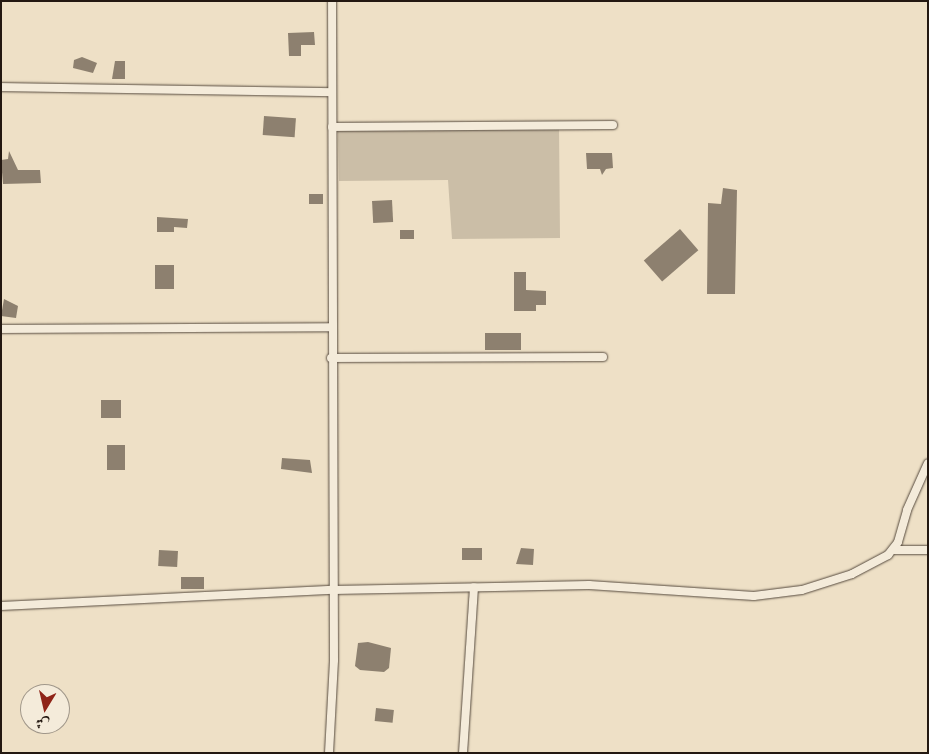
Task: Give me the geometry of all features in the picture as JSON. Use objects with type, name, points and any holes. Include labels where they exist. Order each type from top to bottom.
[{"type":"street","points":[[329,753],[333,590],[331,358],[332,1]]},
{"type":"street","points":[[1,87],[332,92]]},
{"type":"street","points":[[332,127],[613,124]]},
{"type":"street","points":[[1,329],[331,327]]},
{"type":"street","points":[[331,358],[603,357]]},
{"type":"street","points":[[1,606],[333,590],[589,585],[767,595],[822,586],[872,566],[893,550],[928,463]]},
{"type":"street","points":[[893,550],[928,550]]},
{"type":"street","points":[[463,753],[474,587]]},
{"type":"shaded area","points":[[559,125],[560,238],[452,239],[448,180],[339,181],[338,127]]},
{"type":"building","points":[[314,32],[315,45],[301,45],[301,56],[289,56],[288,33]]},
{"type":"building","points":[[82,57],[97,63],[93,73],[73,68],[74,60]]},
{"type":"building","points":[[115,61],[125,61],[125,79],[112,79]]},
{"type":"building","points":[[264,116],[296,118],[295,137],[263,135]]},
{"type":"building","points":[[9,151],[18,170],[40,170],[41,183],[3,184],[1,160],[8,159]]},
{"type":"building","points":[[586,153],[612,153],[613,168],[606,169],[602,175],[600,169],[587,169]]},
{"type":"building","points":[[723,188],[737,190],[735,294],[707,294],[708,203],[721,204]]},
{"type":"building","points":[[309,194],[323,194],[323,204],[309,204]]},
{"type":"building","points":[[392,200],[393,222],[373,223],[372,201]]},
{"type":"building","points":[[157,217],[188,219],[187,228],[174,227],[174,232],[157,232]]},
{"type":"building","points":[[680,229],[698,250],[662,282],[644,260]]},
{"type":"building","points":[[400,230],[414,230],[414,239],[400,239]]},
{"type":"building","points":[[155,265],[174,265],[174,289],[155,289]]},
{"type":"building","points":[[514,272],[526,272],[526,290],[546,291],[546,305],[536,305],[536,311],[514,311]]},
{"type":"building","points":[[4,299],[18,306],[16,318],[1,316]]},
{"type":"building","points":[[485,333],[521,333],[521,350],[485,350]]},
{"type":"building","points":[[101,400],[121,400],[121,418],[101,418]]},
{"type":"building","points":[[107,445],[125,445],[125,470],[107,470]]},
{"type":"building","points":[[282,458],[310,460],[312,473],[281,469]]},
{"type":"building","points":[[462,548],[482,548],[482,560],[462,560]]},
{"type":"building","points":[[521,548],[534,549],[533,565],[516,564]]},
{"type":"building","points":[[159,550],[178,551],[177,567],[158,566]]},
{"type":"building","points":[[181,577],[204,577],[204,589],[181,589]]},
{"type":"building","points":[[368,642],[391,648],[389,668],[384,672],[360,670],[355,666],[358,643]]},
{"type":"building","points":[[376,708],[394,710],[393,723],[375,721]]}]
